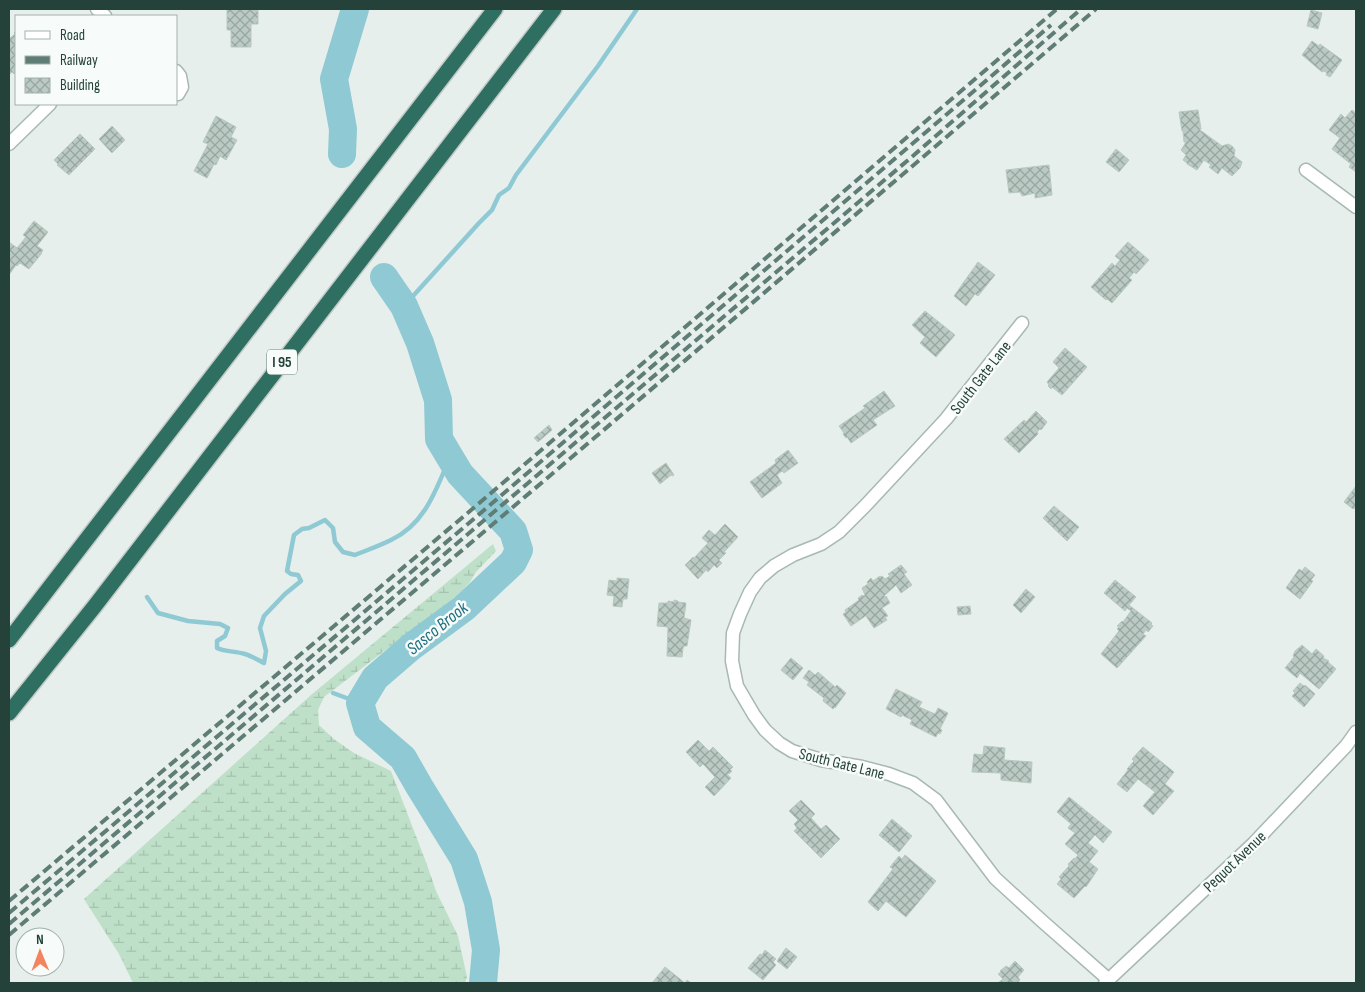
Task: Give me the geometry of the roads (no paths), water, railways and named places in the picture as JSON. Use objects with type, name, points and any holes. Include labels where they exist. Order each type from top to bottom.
[{"type":"highway","points":[[9,640],[495,9]]},
{"type":"highway","name":"I 95","points":[[9,713],[105,592],[554,9]]},
{"type":"street","points":[[178,74],[182,87],[178,94]]},
{"type":"street","points":[[9,144],[49,105]]},
{"type":"street","points":[[1306,170],[1356,207]]},
{"type":"street","name":"South Gate Lane","points":[[1022,323],[946,419],[839,532],[821,544],[792,555],[774,566],[760,578],[750,592],[733,633],[732,661],[737,686],[765,730],[779,743],[792,751],[821,760],[862,767],[913,782],[936,800],[996,878],[1107,982]]},
{"type":"street","name":"Pequot Avenue","points":[[1107,982],[1351,749],[1356,732]]},
{"type":"waterway","name":"Sasco Brook","points":[[342,154],[343,129],[334,79],[355,9]]},
{"type":"waterway","points":[[404,306],[492,210],[499,195],[509,188],[516,175],[598,66],[637,9]]},
{"type":"waterway","name":"Sasco Brook","points":[[384,277],[404,306],[420,343],[438,400],[439,439],[460,474],[513,531],[519,550],[513,562],[464,608],[411,647],[375,678],[360,703],[367,727],[403,758],[464,859],[478,902],[486,950],[483,983]]},
{"type":"waterway","points":[[147,597],[158,613],[188,621],[220,624],[228,628],[225,636],[217,641],[217,648],[245,654],[264,663],[266,651],[260,628],[264,616],[285,594],[301,581],[298,575],[287,571],[294,535],[302,529],[309,528],[325,520],[333,528],[335,542],[343,552],[355,555],[391,540],[413,525],[421,515],[434,494],[450,457]]},
{"type":"waterway","points":[[333,693],[360,703]]},
{"type":"railway","points":[[9,901],[470,511],[1057,9]]},
{"type":"railway","points":[[9,924],[914,155],[1081,9]]},
{"type":"railway","points":[[9,935],[1096,9]]},
{"type":"railway","points":[[9,913],[476,517],[1051,25]]}]
